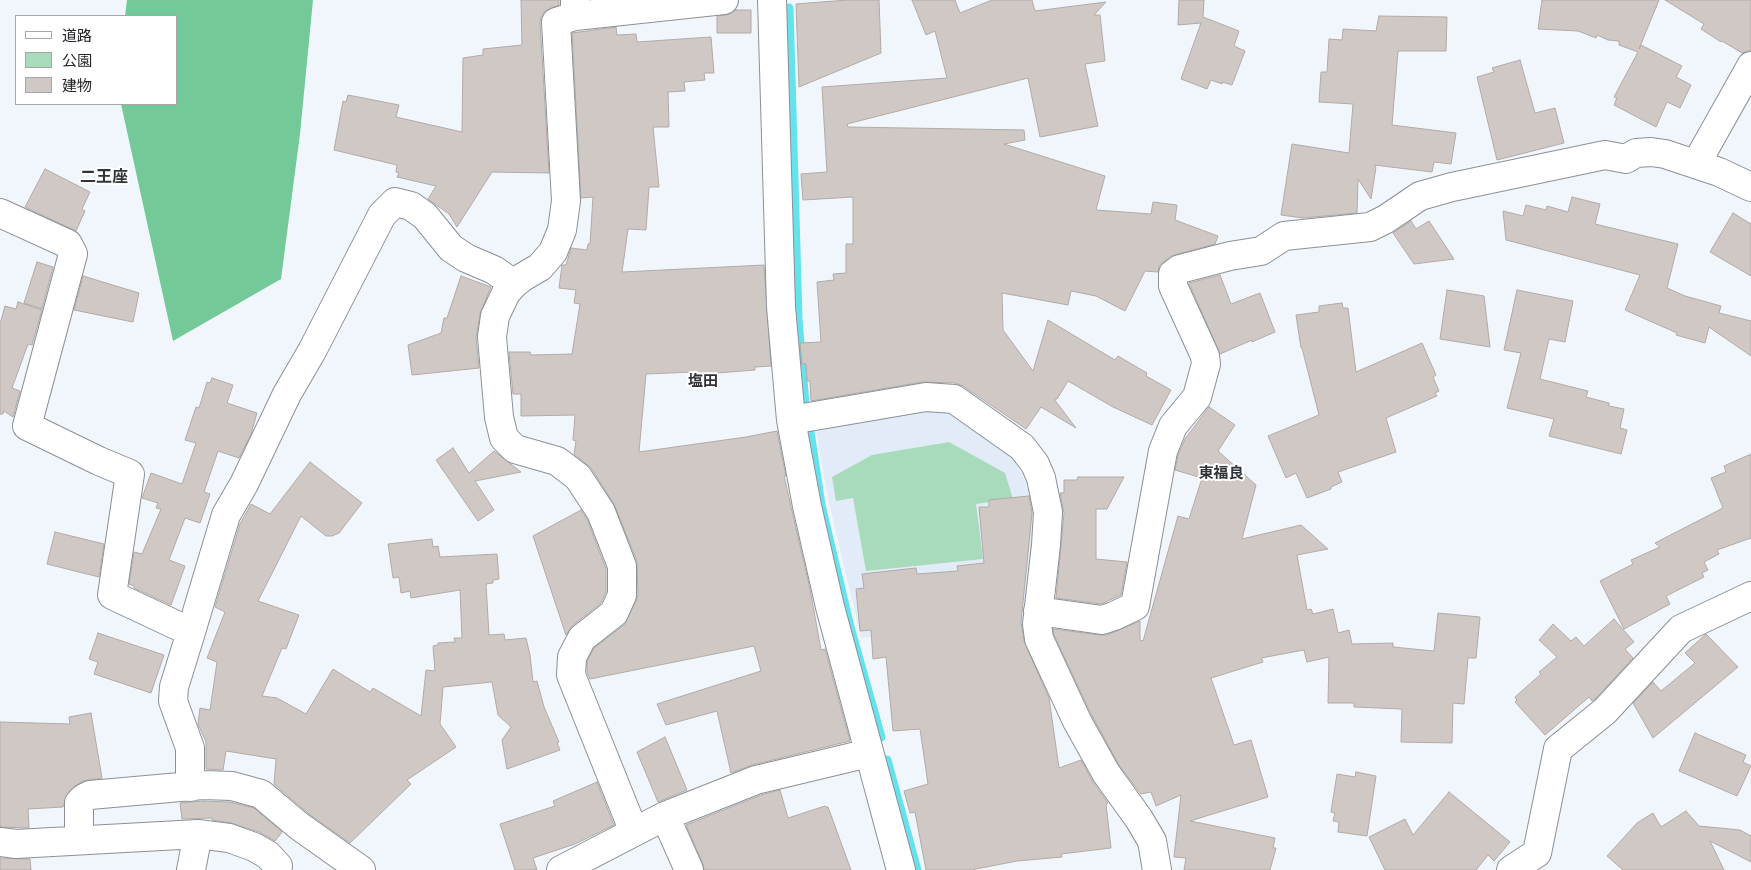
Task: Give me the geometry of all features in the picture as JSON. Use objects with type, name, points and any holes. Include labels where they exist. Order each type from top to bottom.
[{"type":"street","points":[[634,832],[571,675],[572,657],[582,638],[614,613],[622,595],[622,566],[601,512],[578,477],[557,461],[515,449],[504,438],[499,417],[492,337],[495,316],[506,293],[514,284],[540,267],[553,252],[562,230],[566,202],[556,22],[575,8],[724,0]]},
{"type":"street","points":[[772,0],[781,307],[791,420],[807,506],[830,607],[901,870]]},
{"type":"street","points":[[1696,164],[1751,66]]},
{"type":"street","points":[[1038,611],[1102,620],[1135,606],[1163,451],[1173,426],[1197,397],[1206,364],[1206,356],[1172,286],[1173,274],[1180,269],[1230,256],[1260,251],[1284,236],[1370,227],[1386,219],[1420,196],[1452,187],[1605,155],[1626,158],[1636,153],[1651,152],[1665,154],[1696,164],[1751,187]]},
{"type":"street","points":[[190,787],[190,748],[173,701],[174,687],[226,514],[244,484],[286,394],[312,351],[382,215],[395,202],[411,206],[425,216],[451,248],[466,258],[494,270],[514,284]]},
{"type":"street","points":[[0,212],[68,244],[73,254],[28,426],[130,474],[112,595],[191,632]]},
{"type":"street","points":[[791,420],[926,397],[954,399],[1022,447],[1035,464],[1041,478],[1048,512],[1037,624],[1039,639],[1077,721],[1106,774],[1139,819],[1152,842],[1157,870]]},
{"type":"street","points":[[1511,870],[1538,853],[1558,749],[1605,711],[1681,629],[1751,596]]},
{"type":"street","points":[[561,870],[665,816],[756,780],[869,753]]},
{"type":"street","points":[[79,839],[79,803],[90,795],[204,785],[232,786],[261,794],[299,826],[360,870]]},
{"type":"street","points":[[665,816],[689,870]]},
{"type":"street","points":[[191,870],[198,834]]},
{"type":"street","points":[[0,842],[16,844],[79,839],[198,834],[228,838],[254,847],[268,855],[278,866]]},
{"type":"shaded area","points":[[927,405],[942,409],[959,419],[1013,457],[1026,483],[1034,512],[1030,619],[861,638],[827,494],[815,424]]},
{"type":"green space","points":[[127,0],[313,0],[300,134],[281,279],[173,341],[121,105],[178,105],[178,15],[125,15]]},
{"type":"green space","points":[[949,442],[1005,473],[1013,499],[976,504],[983,559],[866,571],[853,498],[836,501],[832,477],[872,455]]},
{"type":"building","points":[[521,0],[559,0],[559,5],[545,11],[540,22],[549,173],[492,172],[457,227],[449,214],[428,199],[436,186],[397,177],[399,173],[396,172],[397,165],[334,150],[343,101],[346,102],[348,95],[399,105],[396,117],[462,132],[463,58],[483,55],[483,49],[522,45]]},
{"type":"building","points":[[847,0],[879,0],[881,53],[799,87],[796,4]]},
{"type":"building","points":[[912,0],[955,0],[960,13],[992,0],[1032,0],[1035,11],[1106,2],[1094,15],[1100,15],[1105,61],[1085,64],[1098,126],[1040,137],[1028,78],[847,124],[848,127],[1024,130],[1025,140],[1004,144],[1105,176],[1096,210],[1151,214],[1153,202],[1177,205],[1175,220],[1218,236],[1215,244],[1171,256],[1159,266],[1158,272],[1145,271],[1125,311],[1096,296],[1071,291],[1068,305],[1002,293],[1003,330],[1033,371],[1048,320],[1115,360],[1118,356],[1147,373],[1146,376],[1171,390],[1152,425],[1113,407],[1068,381],[1057,399],[1054,399],[1076,428],[1041,407],[1026,429],[963,386],[955,383],[923,382],[811,401],[810,381],[807,381],[806,364],[802,364],[800,343],[821,342],[817,282],[834,280],[833,274],[846,273],[846,244],[853,244],[853,197],[803,200],[801,174],[827,172],[822,87],[947,78],[935,31],[926,35]]},
{"type":"building","points":[[1179,0],[1204,0],[1203,17],[1239,31],[1234,46],[1245,51],[1232,85],[1211,80],[1207,89],[1181,79],[1201,23],[1178,25]]},
{"type":"building","points":[[1542,0],[1659,0],[1639,49],[1641,45],[1682,66],[1676,77],[1691,85],[1680,108],[1667,102],[1656,127],[1614,105],[1617,98],[1614,97],[1638,52],[1619,45],[1619,41],[1608,40],[1597,35],[1596,38],[1578,31],[1538,29]]},
{"type":"building","points":[[1665,0],[1751,0],[1751,50],[1742,53],[1721,42],[1701,29],[1704,24]]},
{"type":"building","points":[[736,10],[751,10],[751,33],[717,33],[717,16],[726,15]]},
{"type":"building","points":[[1379,16],[1447,17],[1446,51],[1398,51],[1392,125],[1456,133],[1451,164],[1434,162],[1432,172],[1374,165],[1376,167],[1371,199],[1358,179],[1357,213],[1303,218],[1281,215],[1292,144],[1349,153],[1353,104],[1319,102],[1321,72],[1327,72],[1329,39],[1342,40],[1343,29],[1376,31]]},
{"type":"building","points":[[616,27],[617,35],[636,34],[637,42],[711,37],[714,73],[704,73],[705,80],[684,82],[685,91],[668,92],[669,127],[653,127],[659,187],[649,187],[646,230],[628,229],[622,272],[764,265],[771,366],[755,367],[755,370],[717,373],[717,376],[693,377],[693,372],[646,374],[639,452],[777,431],[786,476],[784,476],[810,589],[821,650],[825,649],[850,741],[752,765],[731,773],[717,711],[666,725],[657,704],[761,671],[754,646],[590,679],[587,672],[587,661],[594,648],[624,625],[636,601],[638,595],[637,561],[614,504],[591,468],[574,454],[576,441],[573,440],[575,415],[521,416],[521,394],[513,394],[509,352],[530,352],[531,355],[572,354],[580,304],[574,303],[576,290],[559,288],[562,265],[566,265],[571,248],[587,250],[588,244],[590,244],[593,197],[581,198],[572,33]]},
{"type":"building","points":[[1520,60],[1535,113],[1555,108],[1564,143],[1497,160],[1477,77],[1494,72],[1492,68]]},
{"type":"building","points":[[45,169],[90,192],[82,209],[85,211],[76,231],[25,207]]},
{"type":"building","points":[[1572,197],[1600,204],[1595,224],[1678,244],[1667,288],[1685,296],[1721,306],[1719,313],[1751,321],[1751,356],[1709,327],[1705,343],[1676,335],[1677,333],[1625,310],[1640,275],[1506,240],[1503,211],[1523,216],[1526,205],[1546,210],[1547,206],[1568,212]]},
{"type":"building","points":[[1733,213],[1751,224],[1751,276],[1710,252]]},
{"type":"building","points":[[1411,221],[1416,229],[1429,221],[1454,259],[1414,264],[1393,233]]},
{"type":"building","points":[[37,262],[53,267],[42,309],[24,303]]},
{"type":"building","points":[[1220,275],[1231,304],[1260,293],[1275,332],[1220,354],[1189,283]]},
{"type":"building","points":[[83,276],[139,293],[133,322],[74,310]]},
{"type":"building","points":[[461,276],[491,287],[480,314],[476,338],[479,368],[412,375],[408,345],[441,333],[444,318],[447,318]]},
{"type":"building","points":[[1447,290],[1484,296],[1490,347],[1440,339]]},
{"type":"building","points":[[1517,290],[1573,301],[1565,342],[1549,339],[1540,379],[1588,391],[1586,397],[1609,403],[1609,406],[1624,409],[1620,428],[1627,430],[1621,454],[1549,436],[1554,419],[1507,408],[1521,353],[1504,350]]},
{"type":"building","points":[[18,302],[42,310],[32,345],[28,344],[12,388],[20,391],[13,417],[4,411],[3,414],[0,414],[0,324],[5,306],[16,309]]},
{"type":"building","points":[[1342,303],[1343,308],[1348,308],[1356,372],[1422,343],[1436,375],[1433,377],[1439,391],[1435,393],[1437,396],[1386,418],[1396,452],[1338,472],[1342,482],[1331,487],[1331,489],[1307,498],[1296,473],[1286,478],[1268,436],[1319,415],[1301,348],[1296,315],[1319,312],[1319,306]]},
{"type":"building","points":[[212,378],[233,385],[227,403],[257,413],[251,434],[239,458],[218,451],[204,492],[210,494],[200,523],[185,518],[169,560],[185,566],[171,605],[129,584],[134,552],[142,554],[161,509],[156,508],[158,503],[142,498],[151,473],[182,484],[196,443],[185,440],[196,407],[199,408],[207,382],[210,383]]},
{"type":"building","points":[[1209,407],[1235,425],[1218,451],[1256,485],[1242,539],[1301,525],[1328,549],[1297,555],[1307,610],[1311,609],[1313,614],[1333,609],[1338,633],[1349,630],[1352,644],[1393,643],[1393,647],[1434,651],[1438,613],[1480,617],[1476,658],[1468,658],[1464,704],[1453,703],[1452,743],[1401,742],[1402,709],[1354,707],[1354,703],[1328,703],[1329,657],[1307,662],[1304,650],[1261,658],[1263,662],[1211,678],[1234,745],[1251,740],[1268,797],[1190,821],[1275,838],[1273,848],[1276,848],[1270,870],[1184,870],[1186,858],[1174,857],[1181,795],[1156,806],[1151,792],[1141,794],[1119,765],[1091,714],[1054,635],[1053,629],[1107,635],[1140,621],[1140,640],[1143,641],[1178,516],[1189,519],[1202,478],[1175,470],[1178,455],[1185,439]]},
{"type":"building","points":[[453,448],[469,473],[494,451],[521,472],[475,481],[494,510],[478,521],[436,460]]},
{"type":"building","points":[[1751,454],[1751,538],[1717,550],[1719,554],[1704,562],[1708,570],[1702,573],[1704,577],[1666,596],[1670,604],[1624,629],[1600,581],[1633,564],[1631,560],[1660,547],[1655,543],[1723,508],[1711,478],[1726,472],[1724,466]]},
{"type":"building","points":[[310,462],[362,503],[339,533],[332,536],[326,536],[301,516],[258,601],[299,615],[286,649],[282,648],[262,696],[277,698],[306,714],[333,669],[370,692],[373,688],[421,716],[426,670],[435,671],[433,646],[438,645],[438,643],[455,642],[454,638],[462,638],[460,590],[411,598],[410,591],[401,593],[399,577],[393,578],[388,544],[432,539],[433,547],[438,546],[440,557],[497,554],[499,579],[493,580],[493,583],[486,584],[489,635],[504,634],[505,640],[526,638],[533,682],[537,681],[544,707],[559,742],[557,743],[560,750],[507,769],[502,740],[511,727],[498,715],[492,682],[443,687],[440,724],[456,747],[407,780],[411,784],[350,843],[309,814],[274,784],[276,759],[226,751],[223,770],[206,769],[206,742],[198,724],[200,708],[210,710],[217,662],[207,658],[225,612],[215,607],[240,524],[251,504],[270,514]]},
{"type":"building","points":[[1078,477],[1124,477],[1107,509],[1096,509],[1096,559],[1127,562],[1121,595],[1101,604],[1056,598],[1064,513],[1060,493],[1064,493],[1064,480],[1077,480]]},
{"type":"building","points":[[1029,496],[1032,513],[1021,622],[1024,641],[1049,698],[1059,768],[1081,760],[1093,782],[1108,803],[1106,804],[1111,848],[1061,854],[1062,857],[1017,861],[971,870],[926,870],[915,812],[910,813],[904,791],[928,784],[920,729],[893,731],[886,657],[873,659],[871,630],[860,631],[856,589],[864,588],[862,574],[916,568],[917,574],[958,571],[957,566],[984,563],[979,507],[989,507],[989,500]]},
{"type":"building","points":[[581,510],[587,519],[606,569],[606,592],[601,603],[572,626],[566,635],[533,536]]},
{"type":"building","points":[[55,532],[104,544],[99,577],[47,564]]},
{"type":"building","points":[[1614,619],[1634,642],[1625,649],[1633,658],[1594,700],[1592,701],[1589,697],[1545,735],[1515,702],[1517,700],[1515,697],[1541,674],[1539,672],[1557,657],[1539,640],[1553,624],[1571,641],[1576,637],[1584,646]]},
{"type":"building","points":[[98,633],[164,655],[151,693],[94,674],[98,662],[89,659]]},
{"type":"building","points":[[1706,634],[1738,667],[1653,738],[1633,703],[1653,682],[1661,691],[1695,663],[1685,653]]},
{"type":"building","points":[[91,713],[102,778],[83,781],[73,787],[68,793],[63,807],[28,809],[29,828],[0,827],[0,722],[70,724],[69,717]]},
{"type":"building","points":[[1695,733],[1746,755],[1743,762],[1751,766],[1737,796],[1679,771]]},
{"type":"building","points":[[665,737],[687,790],[658,802],[637,752]]},
{"type":"building","points":[[1356,772],[1376,776],[1367,836],[1338,832],[1339,822],[1333,821],[1335,813],[1331,812],[1337,774],[1355,777]]},
{"type":"building","points":[[597,782],[614,825],[575,844],[533,858],[537,870],[515,870],[500,824],[555,806],[553,801]]},
{"type":"building","points":[[780,790],[788,818],[825,806],[828,807],[851,870],[704,870],[686,825],[761,795]]},
{"type":"building","points":[[1449,792],[1510,842],[1494,861],[1488,855],[1476,870],[1385,870],[1369,837],[1405,819],[1413,835]]},
{"type":"building","points":[[203,801],[230,802],[254,808],[282,832],[275,841],[259,832],[231,823],[212,820],[212,818],[182,819],[180,803]]},
{"type":"building","points":[[1686,811],[1699,826],[1740,830],[1751,836],[1751,862],[1710,841],[1724,870],[1623,870],[1607,856],[1637,823],[1653,813],[1661,827]]},
{"type":"building","points":[[0,858],[30,859],[31,870],[0,870]]},
{"type":"waterway","points":[[789,8],[798,319],[805,404]]},
{"type":"waterway","points":[[810,432],[821,505],[850,627],[881,737]]},
{"type":"waterway","points":[[887,760],[917,870]]},
{"type":"district","name":"二王座","points":[[104,177]]},
{"type":"district","name":"塩田","points":[[703,381]]},
{"type":"district","name":"東福良","points":[[1221,473]]}]
